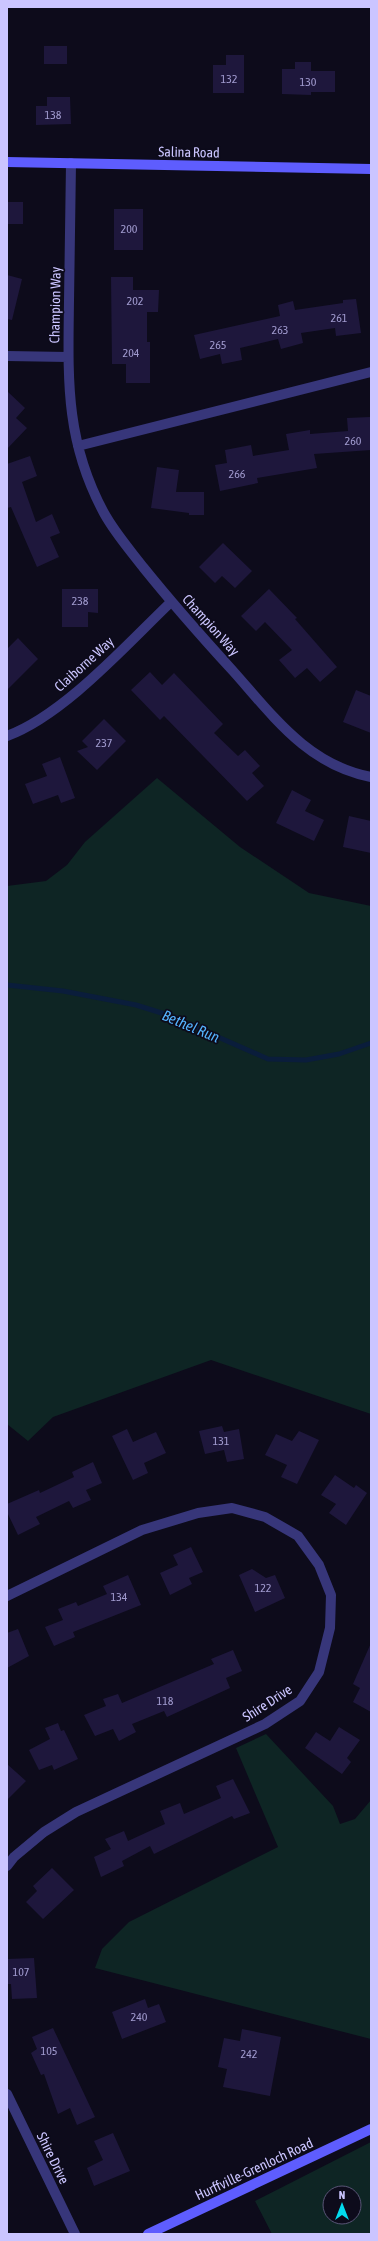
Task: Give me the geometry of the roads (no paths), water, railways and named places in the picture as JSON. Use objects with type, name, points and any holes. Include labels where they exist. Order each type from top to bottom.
[{"type":"street","name":"Salina Road","points":[[7,162],[371,169]]},
{"type":"street","name":"Champion Way","points":[[71,163],[68,357],[70,406],[78,446],[85,470],[105,514],[117,534],[171,602],[298,741],[326,762],[341,770],[371,777]]},
{"type":"street","points":[[7,356],[68,357]]},
{"type":"street","points":[[78,446],[371,372]]},
{"type":"street","name":"Claiborne Way","points":[[7,736],[26,729],[55,708],[99,671],[171,602]]},
{"type":"street","name":"Shire Drive","points":[[7,1596],[142,1530],[198,1513],[232,1508],[265,1517],[298,1536],[318,1565],[331,1594],[330,1628],[319,1672],[300,1701],[265,1724],[76,1812],[44,1832],[14,1857],[7,1866]]},
{"type":"street","name":"Shire Drive","points":[[7,2094],[75,2234]]},
{"type":"street","name":"Hurffville-Grenloch Road","points":[[148,2234],[371,2129]]},
{"type":"waterway","name":"Bethel Run","points":[[7,985],[63,991],[136,1005],[168,1015],[268,1059],[306,1060],[339,1054],[371,1043]]}]
